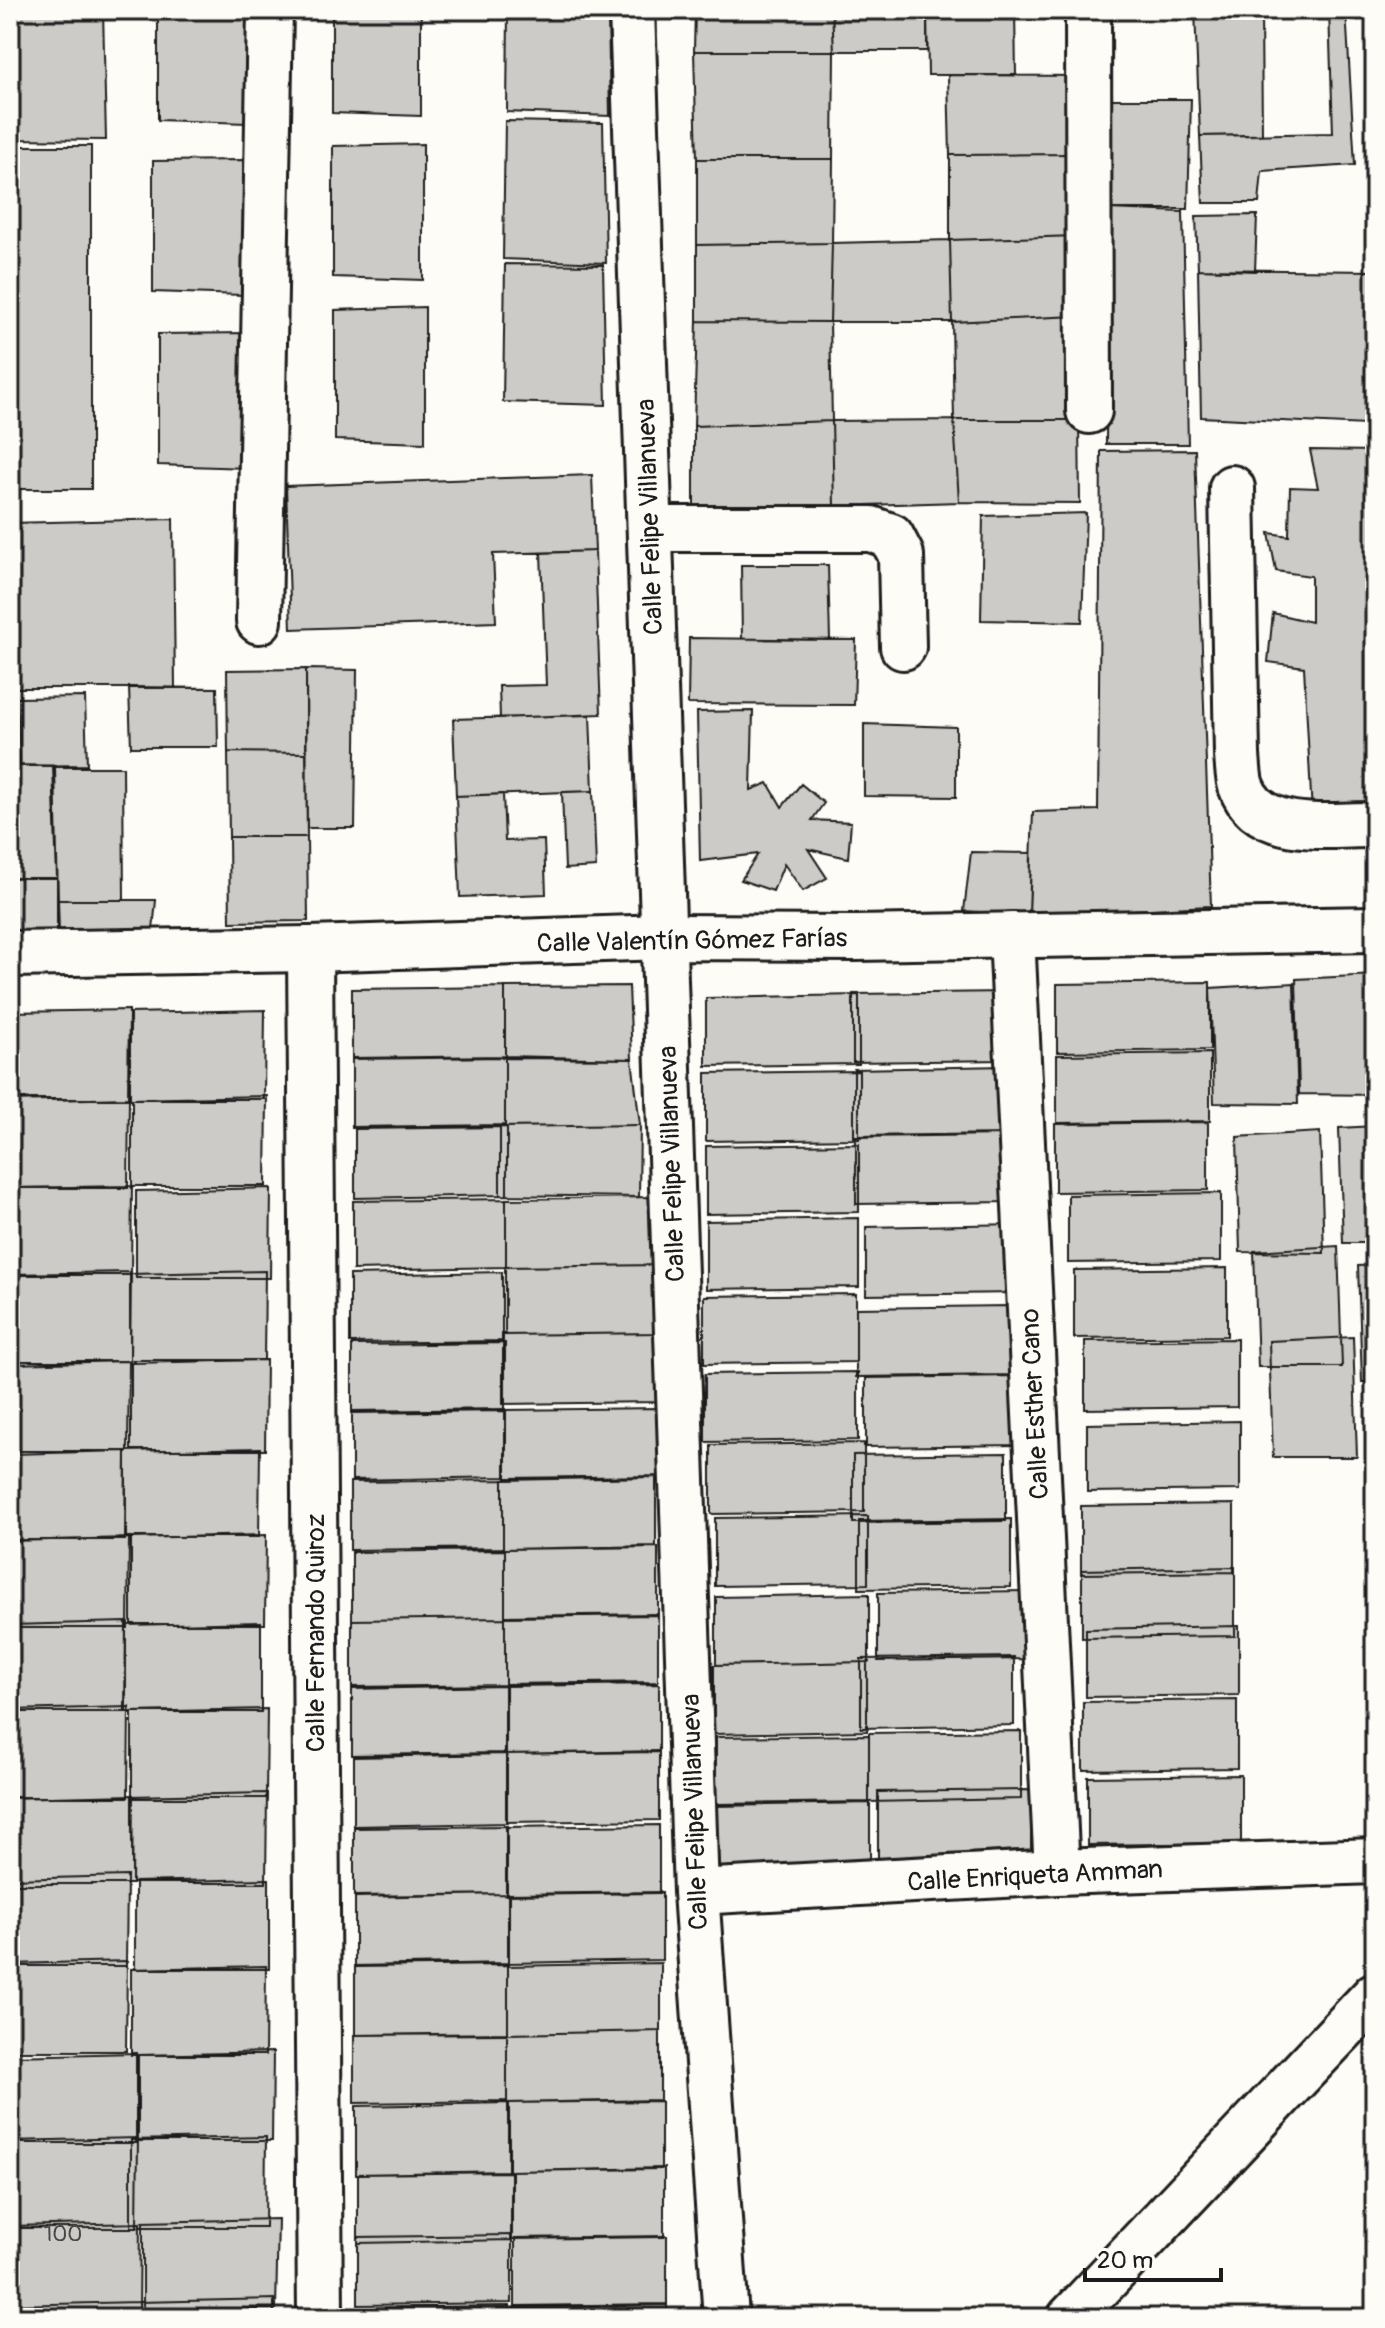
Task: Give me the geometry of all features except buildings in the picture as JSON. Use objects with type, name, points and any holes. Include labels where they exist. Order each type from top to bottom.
[{"type":"street","points":[[259,621],[270,10]]},
{"type":"street","name":"Calle Felipe Villanueva","points":[[632,10],[696,1892],[726,2318]]},
{"type":"street","points":[[1088,10],[1089,411]]},
{"type":"street","points":[[1232,488],[1237,755],[1241,785],[1257,811],[1273,819],[1294,824],[1375,825]]},
{"type":"street","points":[[650,529],[871,529],[891,536],[901,555],[903,647]]},
{"type":"street","name":"Calle Valentín Gómez Farías","points":[[10,954],[310,949],[664,937],[856,938],[1375,929]]},
{"type":"street","name":"Calle Esther Cano","points":[[1012,935],[1057,1872]]},
{"type":"street","name":"Calle Fernando Quiroz","points":[[310,949],[320,2318]]},
{"type":"street","name":"Calle Enriqueta Amman","points":[[696,1892],[1057,1872],[1375,1861]]},
{"type":"street","points":[[1070,2318],[1375,1995]]}]
